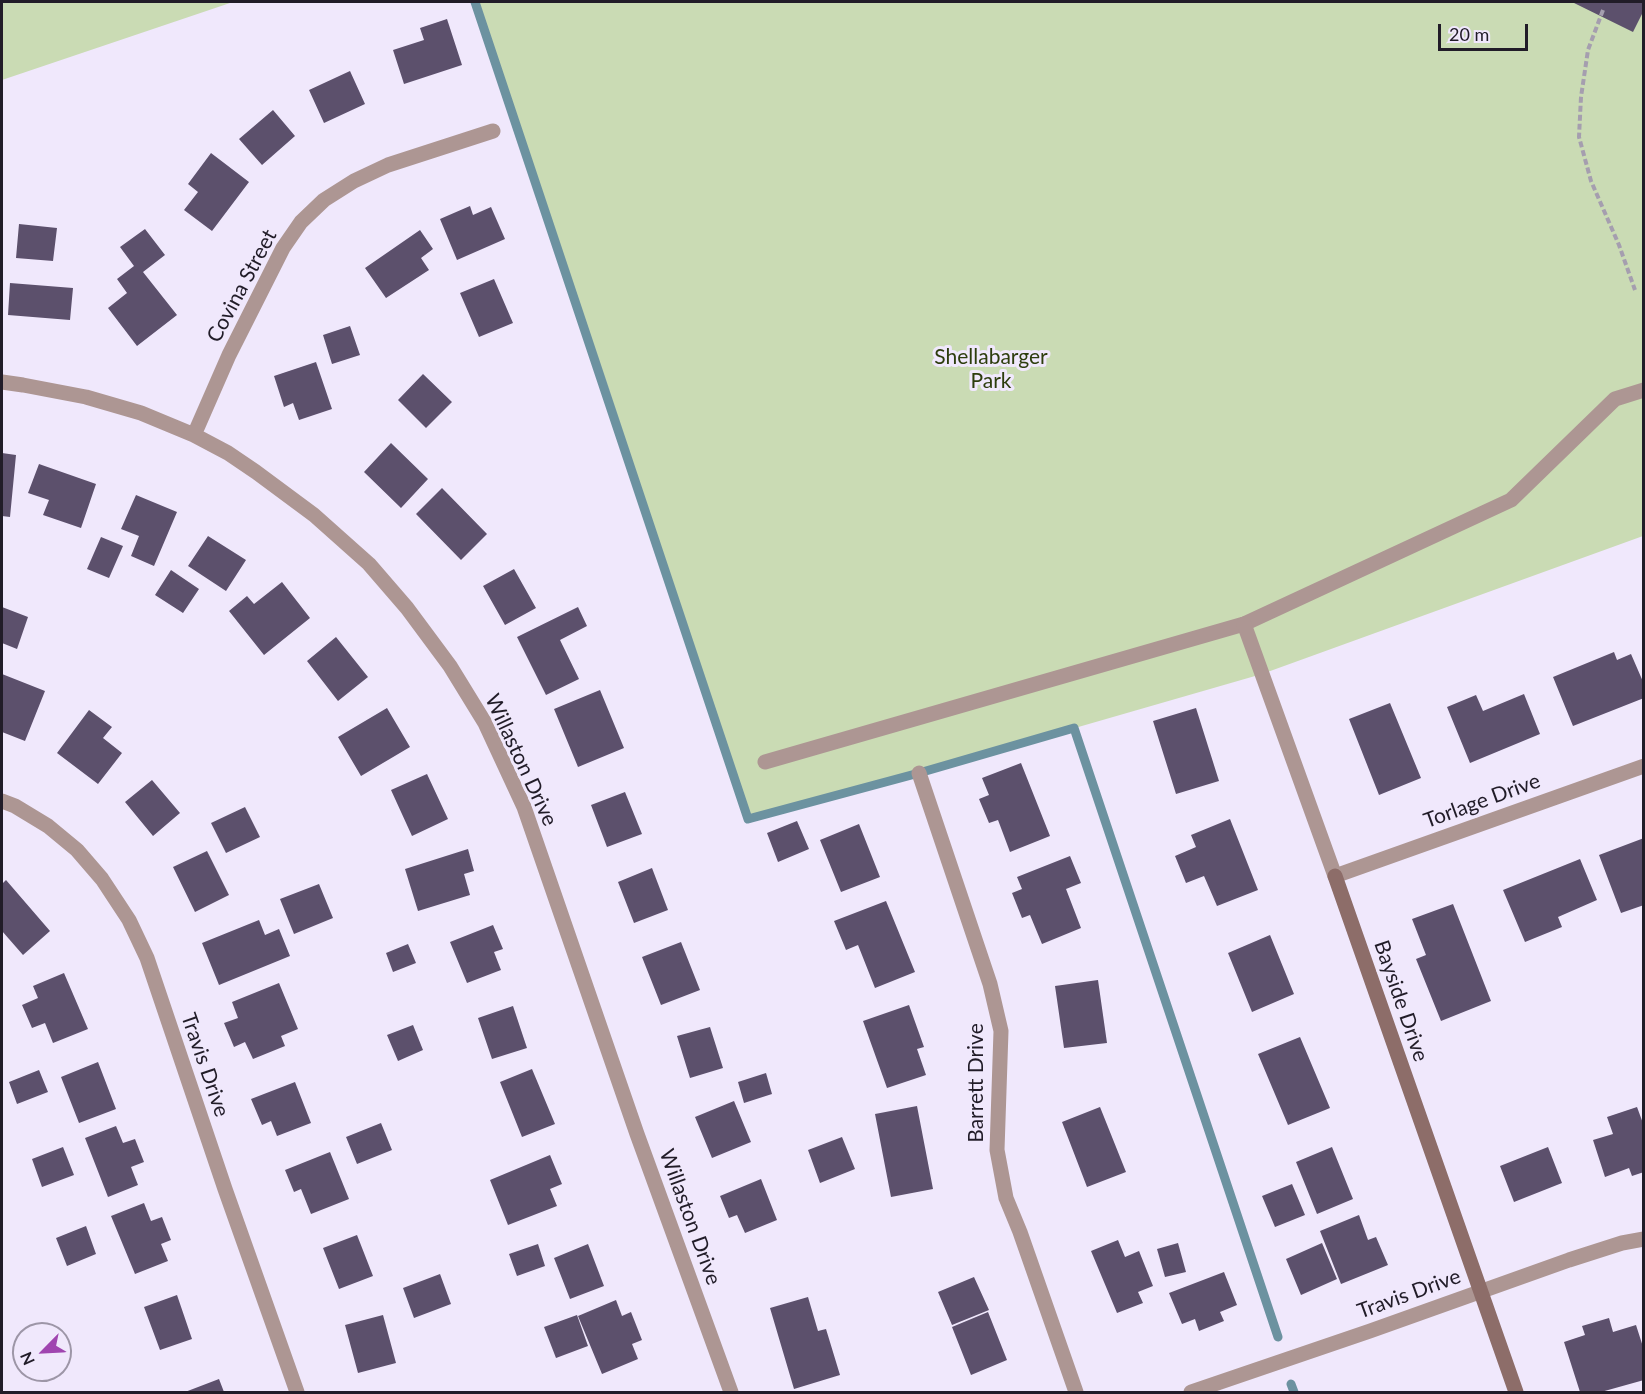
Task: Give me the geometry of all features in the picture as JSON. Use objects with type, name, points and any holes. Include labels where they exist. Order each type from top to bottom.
[{"type":"street","name":"Covina Street","points":[[194,435],[230,355],[283,248],[301,222],[324,200],[354,181],[388,165],[493,131]]},
{"type":"street","name":"Willaston Drive","points":[[2,382],[86,397],[141,413],[194,435],[228,453],[314,515],[369,564],[407,608],[450,666],[485,723],[524,807],[637,1134],[731,1392]]},
{"type":"street","points":[[765,762],[1244,624],[1511,500],[1615,399],[1644,390]]},
{"type":"street","name":"Bayside Drive","points":[[1244,624],[1516,1392]]},
{"type":"street","name":"Torlage Drive","points":[[1335,876],[1644,766]]},
{"type":"street","name":"Barrett Drive","points":[[919,773],[990,984],[1000,1032],[996,1150],[1006,1198],[1076,1392]]},
{"type":"street","name":"Travis Drive","points":[[2,801],[15,806],[48,826],[77,850],[102,879],[129,920],[147,958],[297,1392]]},
{"type":"street","name":"Travis Drive","points":[[1191,1392],[1370,1331],[1480,1290],[1622,1243],[1644,1239]]},
{"type":"path","points":[[1604,10],[1588,50],[1581,97],[1579,137],[1591,181],[1620,245],[1635,290]]},
{"type":"green space","points":[[2,2],[233,2],[2,80]]},
{"type":"green space","name":"Shellabarger Park","points":[[475,2],[1643,2],[1643,536],[1262,674],[919,773],[748,819],[609,390]]},
{"type":"building","points":[[1572,2],[1644,2],[1644,10],[1633,32]]},
{"type":"building","points":[[447,19],[462,65],[404,84],[393,50],[424,40],[420,28]]},
{"type":"building","points":[[350,71],[365,104],[324,123],[309,90]]},
{"type":"building","points":[[273,110],[295,136],[262,165],[239,139]]},
{"type":"building","points":[[211,153],[249,182],[212,231],[184,210],[198,192],[188,184]]},
{"type":"building","points":[[470,206],[473,215],[491,207],[505,239],[457,260],[440,219]]},
{"type":"building","points":[[19,224],[57,228],[53,261],[16,258]]},
{"type":"building","points":[[145,229],[165,255],[143,272],[177,315],[137,346],[108,308],[127,293],[117,279],[134,266],[120,247]]},
{"type":"building","points":[[420,230],[433,249],[421,258],[429,270],[386,298],[365,268]]},
{"type":"building","points":[[494,279],[513,323],[479,337],[460,293]]},
{"type":"building","points":[[10,283],[73,288],[70,320],[8,315]]},
{"type":"building","points":[[350,326],[360,355],[332,364],[323,335]]},
{"type":"building","points":[[316,362],[332,409],[299,420],[293,403],[284,407],[274,376]]},
{"type":"building","points":[[423,374],[452,402],[426,428],[398,400]]},
{"type":"building","points":[[391,443],[428,479],[401,508],[364,472]]},
{"type":"building","points":[[2,453],[16,455],[10,517],[2,516]]},
{"type":"building","points":[[39,464],[96,484],[81,528],[43,515],[49,500],[28,493]]},
{"type":"building","points":[[442,488],[487,534],[461,560],[416,514]]},
{"type":"building","points":[[136,495],[177,512],[154,566],[131,556],[139,536],[121,529]]},
{"type":"building","points":[[208,536],[246,560],[226,591],[188,566]]},
{"type":"building","points":[[101,537],[123,546],[109,578],[87,569]]},
{"type":"building","points":[[514,569],[536,608],[505,625],[483,586]]},
{"type":"building","points":[[171,570],[199,589],[183,613],[155,595]]},
{"type":"building","points":[[282,582],[310,618],[264,655],[229,611],[247,596],[254,604]]},
{"type":"building","points":[[2,607],[28,617],[17,649],[2,643]]},
{"type":"building","points":[[578,607],[587,626],[560,640],[579,679],[546,695],[517,637]]},
{"type":"building","points":[[336,637],[368,677],[338,701],[307,661]]},
{"type":"building","points":[[1614,652],[1617,660],[1631,654],[1644,684],[1644,698],[1573,726],[1553,677]]},
{"type":"building","points":[[2,674],[45,691],[25,741],[2,732]]},
{"type":"building","points":[[600,690],[624,748],[578,767],[554,709]]},
{"type":"building","points":[[1524,694],[1540,734],[1470,763],[1447,707],[1476,695],[1483,711]]},
{"type":"building","points":[[1390,703],[1421,778],[1379,795],[1349,719]]},
{"type":"building","points":[[387,708],[410,747],[361,776],[338,737]]},
{"type":"building","points":[[1196,708],[1219,781],[1176,794],[1153,721]]},
{"type":"building","points":[[89,710],[112,727],[103,738],[122,753],[98,784],[57,753]]},
{"type":"building","points":[[1021,763],[1050,836],[1010,852],[998,820],[989,823],[979,799],[989,795],[982,778]]},
{"type":"building","points":[[427,774],[448,819],[412,836],[391,790]]},
{"type":"building","points":[[152,780],[180,813],[153,836],[125,802]]},
{"type":"building","points":[[625,792],[642,834],[607,847],[591,805]]},
{"type":"building","points":[[245,807],[260,837],[226,853],[211,823]]},
{"type":"building","points":[[1230,819],[1258,890],[1217,906],[1204,876],[1186,883],[1175,856],[1196,847],[1191,835]]},
{"type":"building","points":[[797,821],[809,849],[778,862],[767,833]]},
{"type":"building","points":[[859,824],[880,877],[841,892],[820,840]]},
{"type":"building","points":[[1644,838],[1644,905],[1621,913],[1599,855]]},
{"type":"building","points":[[468,849],[474,871],[464,874],[470,895],[418,911],[405,869]]},
{"type":"building","points":[[207,851],[229,895],[195,912],[173,867]]},
{"type":"building","points":[[1070,856],[1081,883],[1066,889],[1081,928],[1042,944],[1030,915],[1022,918],[1012,893],[1022,889],[1017,877]]},
{"type":"building","points":[[1580,859],[1597,900],[1558,917],[1562,927],[1525,942],[1503,890]]},
{"type":"building","points":[[652,868],[668,910],[634,923],[618,882]]},
{"type":"building","points":[[6,880],[50,931],[23,955],[2,931],[2,884]]},
{"type":"building","points":[[319,884],[333,918],[294,934],[280,899]]},
{"type":"building","points":[[886,901],[915,972],[875,988],[858,945],[846,950],[834,921]]},
{"type":"building","points":[[1453,904],[1491,1001],[1441,1021],[1416,959],[1426,955],[1412,919]]},
{"type":"building","points":[[259,920],[265,935],[279,929],[290,956],[219,985],[202,943]]},
{"type":"building","points":[[493,925],[503,949],[494,952],[501,970],[467,983],[450,942]]},
{"type":"building","points":[[1270,935],[1294,994],[1252,1012],[1228,953]]},
{"type":"building","points":[[681,942],[700,990],[661,1005],[642,957]]},
{"type":"building","points":[[408,944],[416,963],[393,972],[386,953]]},
{"type":"building","points":[[64,973],[88,1029],[53,1043],[45,1023],[32,1028],[22,1005],[38,998],[33,986]]},
{"type":"building","points":[[1098,980],[1107,1043],[1064,1048],[1055,986]]},
{"type":"building","points":[[279,983],[298,1029],[281,1036],[285,1046],[253,1059],[245,1042],[234,1047],[224,1023],[238,1018],[232,1002]]},
{"type":"building","points":[[909,1005],[924,1047],[917,1049],[926,1075],[887,1088],[863,1021]]},
{"type":"building","points":[[513,1006],[527,1048],[492,1059],[478,1018]]},
{"type":"building","points":[[413,1025],[423,1050],[398,1061],[387,1035]]},
{"type":"building","points":[[710,1027],[723,1068],[690,1078],[677,1036]]},
{"type":"building","points":[[1300,1037],[1330,1108],[1288,1125],[1258,1054]]},
{"type":"building","points":[[98,1062],[116,1109],[79,1123],[61,1077]]},
{"type":"building","points":[[532,1069],[555,1124],[522,1137],[500,1082]]},
{"type":"building","points":[[39,1070],[48,1092],[17,1104],[9,1082]]},
{"type":"building","points":[[766,1073],[772,1094],[744,1103],[738,1082]]},
{"type":"building","points":[[295,1082],[311,1123],[277,1136],[271,1121],[262,1125],[251,1099]]},
{"type":"building","points":[[734,1101],[751,1142],[712,1158],[695,1117]]},
{"type":"building","points":[[917,1106],[933,1189],[891,1197],[875,1114]]},
{"type":"building","points":[[1100,1107],[1126,1172],[1087,1187],[1062,1122]]},
{"type":"building","points":[[1637,1107],[1644,1126],[1644,1172],[1632,1176],[1629,1168],[1605,1177],[1593,1140],[1613,1134],[1607,1117]]},
{"type":"building","points":[[381,1123],[392,1150],[357,1164],[346,1137]]},
{"type":"building","points":[[116,1126],[123,1143],[135,1139],[144,1162],[131,1167],[138,1185],[108,1197],[85,1138]]},
{"type":"building","points":[[842,1137],[855,1169],[820,1183],[808,1150]]},
{"type":"building","points":[[63,1147],[74,1175],[42,1187],[32,1159]]},
{"type":"building","points":[[1332,1147],[1353,1199],[1317,1214],[1296,1162]]},
{"type":"building","points":[[1548,1147],[1562,1183],[1514,1202],[1500,1166]]},
{"type":"building","points":[[330,1152],[349,1199],[311,1214],[301,1189],[294,1192],[285,1170]]},
{"type":"building","points":[[550,1155],[562,1184],[550,1189],[557,1206],[508,1225],[490,1180]]},
{"type":"building","points":[[761,1179],[777,1220],[745,1233],[737,1215],[729,1218],[720,1196]]},
{"type":"building","points":[[1292,1184],[1305,1215],[1275,1227],[1262,1196]]},
{"type":"building","points":[[144,1203],[151,1221],[162,1217],[171,1240],[161,1244],[168,1261],[135,1274],[111,1216]]},
{"type":"building","points":[[1359,1215],[1368,1240],[1376,1237],[1388,1265],[1341,1284],[1320,1231]]},
{"type":"building","points":[[86,1226],[96,1254],[67,1266],[56,1238]]},
{"type":"building","points":[[357,1235],[373,1276],[339,1289],[323,1248]]},
{"type":"building","points":[[1118,1240],[1125,1257],[1139,1251],[1153,1286],[1138,1292],[1143,1303],[1117,1313],[1091,1251]]},
{"type":"building","points":[[1178,1243],[1186,1272],[1165,1277],[1157,1249]]},
{"type":"building","points":[[1322,1243],[1337,1279],[1301,1295],[1286,1259]]},
{"type":"building","points":[[538,1244],[545,1266],[517,1276],[509,1254]]},
{"type":"building","points":[[588,1244],[604,1286],[570,1299],[554,1258]]},
{"type":"building","points":[[1224,1272],[1237,1305],[1220,1312],[1224,1321],[1199,1331],[1195,1319],[1182,1324],[1169,1293]]},
{"type":"building","points":[[440,1274],[451,1304],[414,1318],[403,1288]]},
{"type":"building","points":[[974,1277],[989,1310],[952,1325],[938,1292]]},
{"type":"building","points":[[177,1295],[192,1339],[160,1350],[144,1307]]},
{"type":"building","points":[[808,1297],[818,1331],[826,1329],[840,1375],[794,1389],[770,1308]]},
{"type":"building","points":[[616,1300],[622,1316],[631,1312],[642,1340],[632,1344],[638,1359],[602,1374],[578,1316]]},
{"type":"building","points":[[988,1312],[1007,1360],[971,1375],[952,1327]]},
{"type":"building","points":[[383,1315],[396,1363],[358,1373],[345,1325]]},
{"type":"building","points":[[577,1315],[588,1346],[556,1358],[544,1327]]},
{"type":"building","points":[[1609,1318],[1613,1332],[1636,1325],[1644,1350],[1644,1380],[1601,1392],[1580,1392],[1564,1342],[1585,1335],[1582,1326]]},
{"type":"building","points":[[219,1379],[224,1392],[185,1392]]},
{"type":"waterway","points":[[475,2],[748,819],[1074,728],[1278,1337]]},
{"type":"waterway","points":[[1291,1384],[1294,1392]]}]
